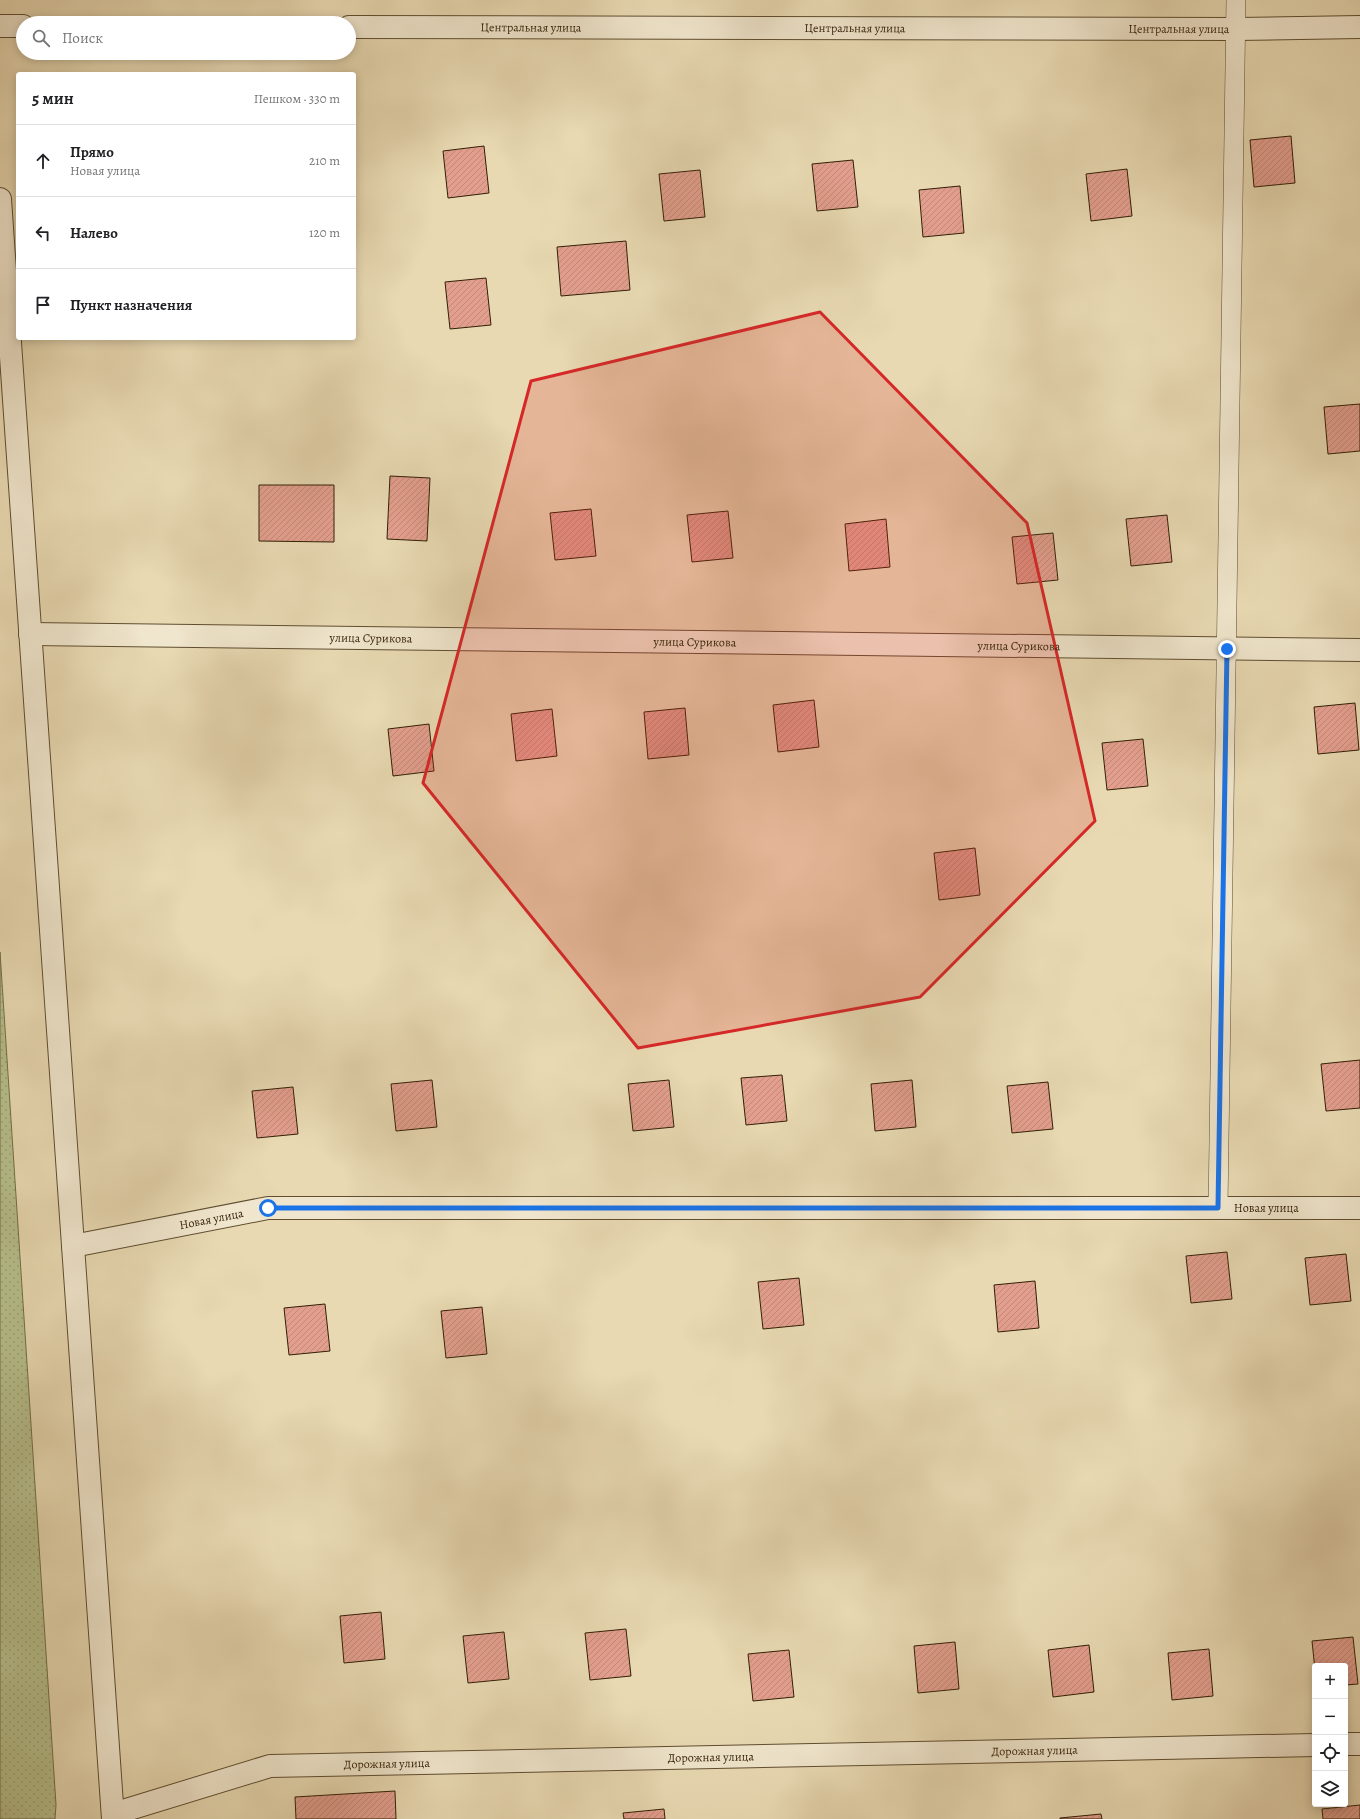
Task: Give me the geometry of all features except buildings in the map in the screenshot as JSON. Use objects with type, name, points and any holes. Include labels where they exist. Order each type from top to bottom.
[{"type":"street","points":[[0,26],[16,26]]},
{"type":"street","name":"Центральная улица","points":[[356,27],[1237,29],[1360,27]]},
{"type":"street","points":[[0,199],[113,1816]]},
{"type":"street","name":"улица Сурикова","points":[[30,634],[1360,650]]},
{"type":"street","name":"Новая улица","points":[[73,1246],[268,1208],[1360,1208]]},
{"type":"street","points":[[1348,1744],[1360,1744]]},
{"type":"street","name":"Дорожная улица","points":[[113,1816],[270,1766],[1312,1745]]},
{"type":"lane","points":[[1218,1208],[1237,29],[1236,0]]},
{"type":"highlighted area","points":[[820,312],[1027,523],[1095,821],[920,997],[638,1048],[423,783],[531,381]]},
{"type":"green space","points":[[0,952],[56,1805],[55,1819],[0,1819]]},
{"type":"route","points":[[268,1208],[1218,1208],[1227,649]]}]
